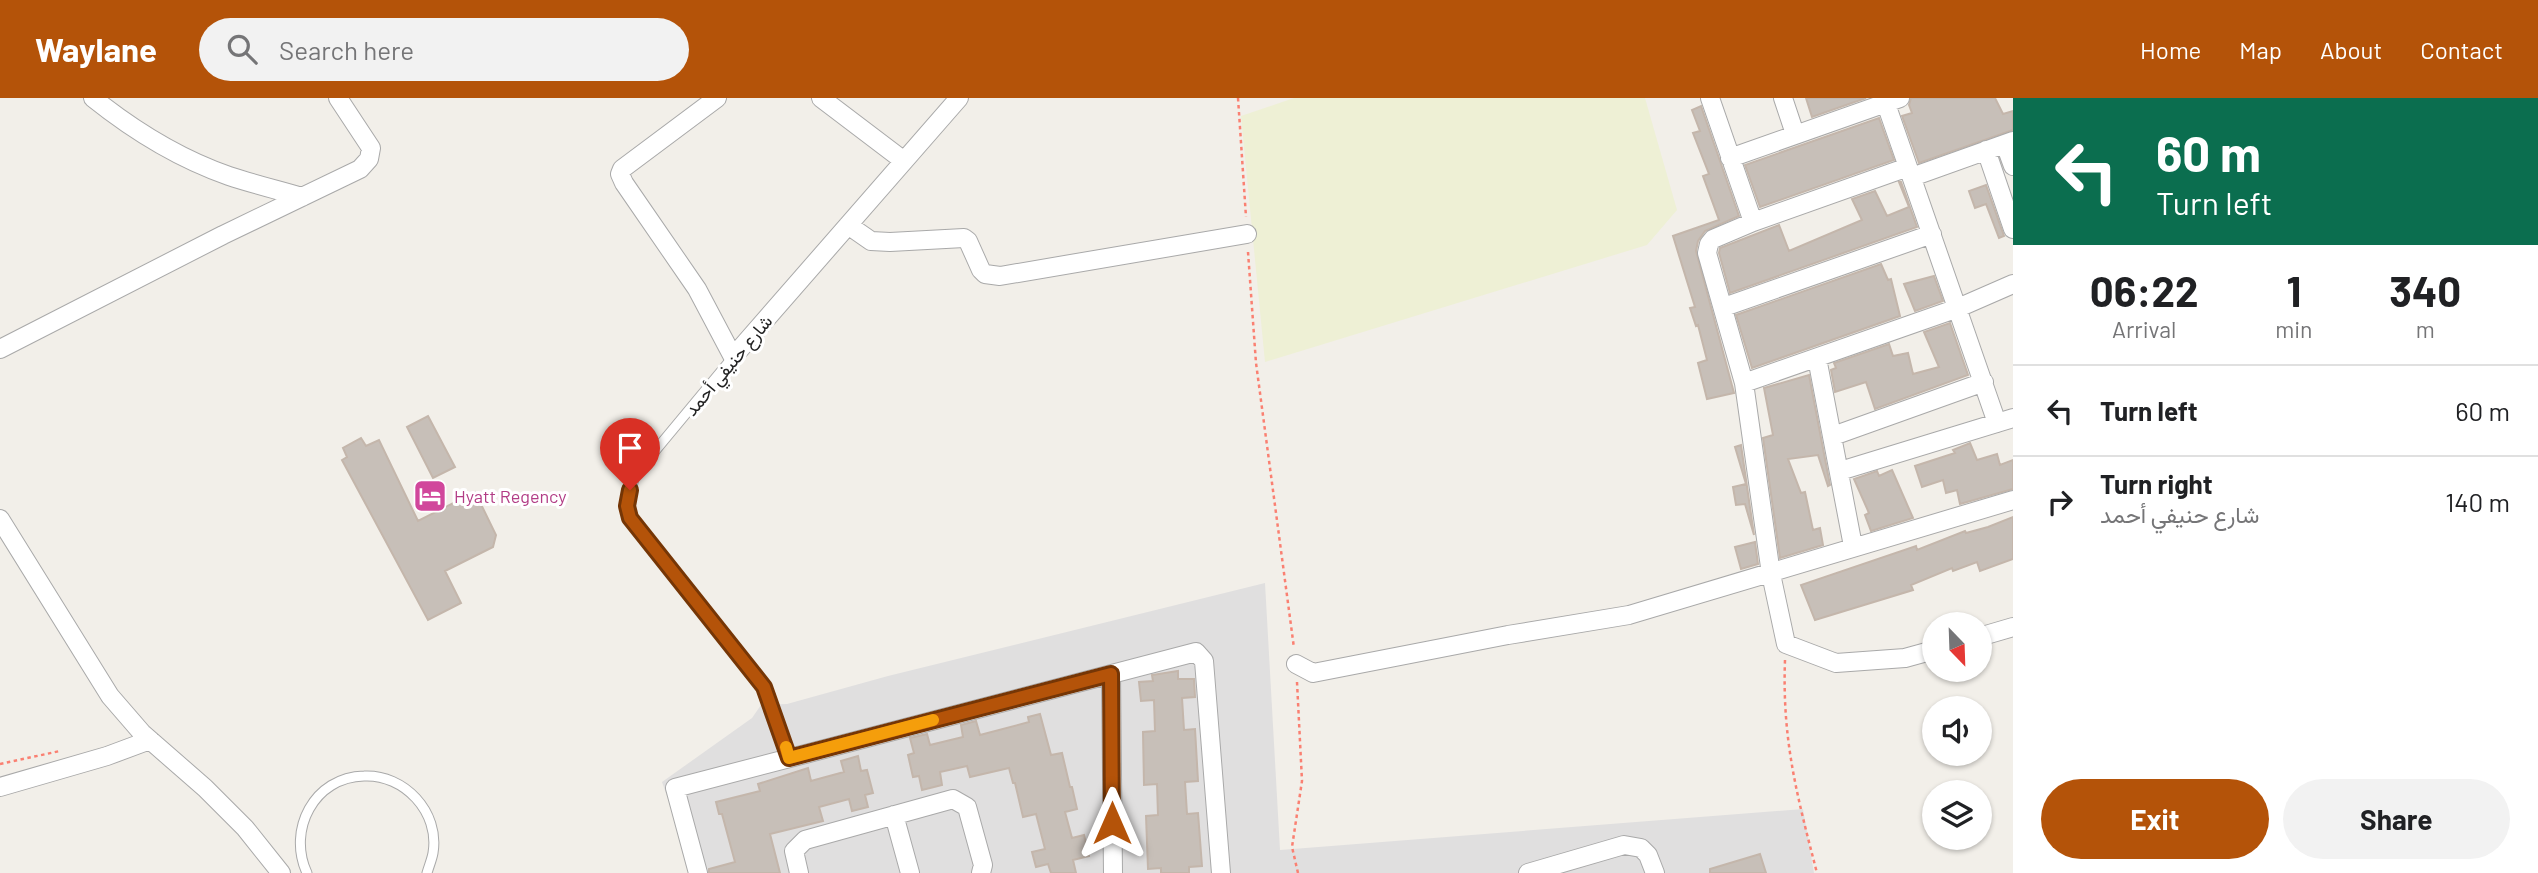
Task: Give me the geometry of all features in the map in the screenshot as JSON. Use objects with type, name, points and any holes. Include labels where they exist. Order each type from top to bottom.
[{"type":"street","points":[[93,98],[123,122],[172,150],[227,175],[302,197]]},
{"type":"street","points":[[0,349],[360,169],[369,159],[370,148],[338,98]]},
{"type":"street","points":[[717,98],[622,169],[620,174],[697,289],[733,357]]},
{"type":"street","points":[[821,98],[904,161]]},
{"type":"street","name":"شارع حنيفي أحمد","points":[[733,357],[960,98]]},
{"type":"street","points":[[1783,98],[1795,134]]},
{"type":"street","points":[[1712,99],[1753,222]]},
{"type":"street","points":[[1730,158],[1890,100],[1910,172],[1984,382],[2005,421],[1840,471]]},
{"type":"street","points":[[1922,653],[1905,658],[1836,663],[1786,644],[1771,574],[1745,383],[1707,248],[1713,239],[1753,222],[2009,142],[2013,166]]},
{"type":"street","points":[[1986,150],[2013,229]]},
{"type":"street","points":[[848,225],[871,241],[964,238],[968,241],[981,270],[985,274],[1000,276],[1247,234]]},
{"type":"street","points":[[1724,307],[1932,234]]},
{"type":"street","points":[[1745,383],[1958,308],[2013,284]]},
{"type":"street","points":[[1816,358],[1853,546]]},
{"type":"street","points":[[1833,436],[1984,382]]},
{"type":"street","points":[[1296,664],[1313,673],[1508,635],[1629,615],[2013,500]]},
{"type":"street","points":[[0,519],[110,696],[150,740],[246,828],[281,873]]},
{"type":"street","points":[[1992,633],[2013,627]]},
{"type":"street","points":[[698,873],[675,788],[1196,652],[1204,662],[1221,873]]},
{"type":"street","points":[[1111,674],[1113,873]]},
{"type":"street","points":[[0,787],[107,757],[150,740]]},
{"type":"street","points":[[799,873],[794,851],[805,840],[953,799],[967,807],[983,866],[981,873]]},
{"type":"street","points":[[894,815],[910,873]]},
{"type":"street","points":[[1528,873],[1624,845],[1641,848],[1648,855],[1655,873]]},
{"type":"lane","name":"شارع حنيفي أحمد","points":[[733,357],[635,475],[627,506],[630,518],[764,687],[789,758]]},
{"type":"lane","points":[[307,873],[301,860],[299,837],[305,814],[320,794],[340,781],[363,775],[386,778],[407,789],[424,807],[433,829],[433,852],[427,873]]},
{"type":"path","points":[[1238,98],[1255,363],[1296,664],[1302,781],[1292,847],[1298,873]]},
{"type":"path","points":[[1786,644],[1784,701],[1787,738],[1796,792],[1818,873]]},
{"type":"shaded area","points":[[1265,583],[1280,850],[1803,809],[1814,873],[694,873],[662,782],[752,718],[761,705],[787,704],[888,676]]},
{"type":"green space","points":[[1294,98],[1645,98],[1677,210],[1647,245],[1265,362],[1241,116]]},
{"type":"building","points":[[1806,98],[1866,98],[1812,117]]},
{"type":"building","points":[[1911,98],[1995,98],[2003,114],[2013,111],[2013,130],[1919,163],[1902,116],[1912,113],[1909,105]]},
{"type":"building","points":[[1701,106],[1739,216],[1705,231],[1698,241],[1696,251],[1734,393],[1707,399],[1698,363],[1707,360],[1698,325],[1696,326],[1690,308],[1695,307],[1673,236],[1719,220],[1703,176],[1709,174],[1693,133],[1700,131],[1692,110]]},
{"type":"building","points":[[1879,118],[1894,160],[1760,207],[1745,165]]},
{"type":"building","points":[[1901,182],[1917,227],[1730,293],[1720,248],[1779,225],[1789,251],[1862,220],[1852,199],[1875,191],[1887,216],[1909,207]]},
{"type":"building","points":[[1986,185],[2004,236],[1999,238],[1986,204],[1975,208],[1969,191]]},
{"type":"building","points":[[1881,264],[1888,280],[1891,279],[1900,316],[1752,368],[1736,315]]},
{"type":"building","points":[[1934,276],[1943,301],[1915,311],[1904,284]]},
{"type":"building","points":[[1950,323],[1968,375],[1875,409],[1866,382],[1835,392],[1831,370],[1836,368],[1834,363],[1889,344],[1893,356],[1908,353],[1913,374],[1939,367],[1924,332]]},
{"type":"building","points":[[1809,375],[1830,485],[1828,486],[1818,455],[1788,459],[1801,493],[1805,492],[1813,530],[1820,528],[1823,545],[1780,558],[1763,438],[1773,435],[1764,388]]},
{"type":"building","points":[[428,416],[455,467],[433,478],[407,427]]},
{"type":"building","points":[[361,438],[366,446],[379,440],[418,521],[475,492],[496,535],[493,547],[445,571],[461,603],[428,620],[342,460],[347,457],[343,448]]},
{"type":"building","points":[[1970,443],[1977,460],[1997,454],[2000,465],[2013,460],[2013,489],[1960,504],[1957,490],[1946,493],[1943,480],[1922,487],[1915,466],[1955,453],[1953,450]]},
{"type":"building","points":[[1741,445],[1754,535],[1745,504],[1736,505],[1733,487],[1746,484],[1735,447]]},
{"type":"building","points":[[1892,470],[1913,518],[1871,531],[1865,515],[1869,513],[1854,479],[1877,471],[1879,476]]},
{"type":"building","points":[[2013,517],[2013,559],[1980,571],[1977,562],[1953,571],[1952,568],[1911,585],[1913,590],[1815,620],[1801,585],[1916,546],[1917,550],[1965,531],[1966,533],[1988,527]]},
{"type":"building","points":[[1755,542],[1758,564],[1741,569],[1735,547]]},
{"type":"building","points":[[1178,671],[1178,679],[1194,679],[1195,697],[1182,698],[1184,730],[1195,729],[1198,781],[1185,782],[1187,814],[1198,813],[1202,866],[1189,867],[1189,873],[1161,873],[1161,868],[1148,869],[1146,816],[1158,815],[1157,784],[1144,785],[1143,732],[1155,731],[1154,700],[1141,701],[1139,682],[1153,681],[1152,675]]},
{"type":"building","points":[[1040,714],[1051,755],[1062,753],[1072,787],[1077,809],[1065,812],[1072,838],[1084,835],[1089,856],[1073,860],[1076,873],[1051,873],[1048,864],[1036,867],[1032,852],[1045,849],[1036,814],[1023,817],[1009,768],[970,777],[967,766],[940,772],[942,785],[922,790],[919,776],[913,777],[908,755],[914,753],[910,738],[927,734],[930,745],[963,737],[961,725],[976,721],[980,735],[1029,722],[1028,717]]},
{"type":"building","points":[[858,756],[861,771],[867,770],[873,793],[865,795],[868,807],[852,811],[849,799],[819,807],[823,821],[770,834],[780,873],[709,873],[709,869],[735,862],[716,802],[760,791],[758,784],[808,768],[811,781],[844,772],[841,761]]},
{"type":"building","points":[[1760,854],[1766,873],[1710,873],[1710,869]]},
{"type":"slow traffic","points":[[786,747],[789,758],[933,720]]},
{"type":"place","name":"Hyatt Regency","points":[[430,496]]},
{"type":"route","points":[[630,490],[627,506],[630,518],[764,687],[789,758],[1111,674],[1112,823]]}]
